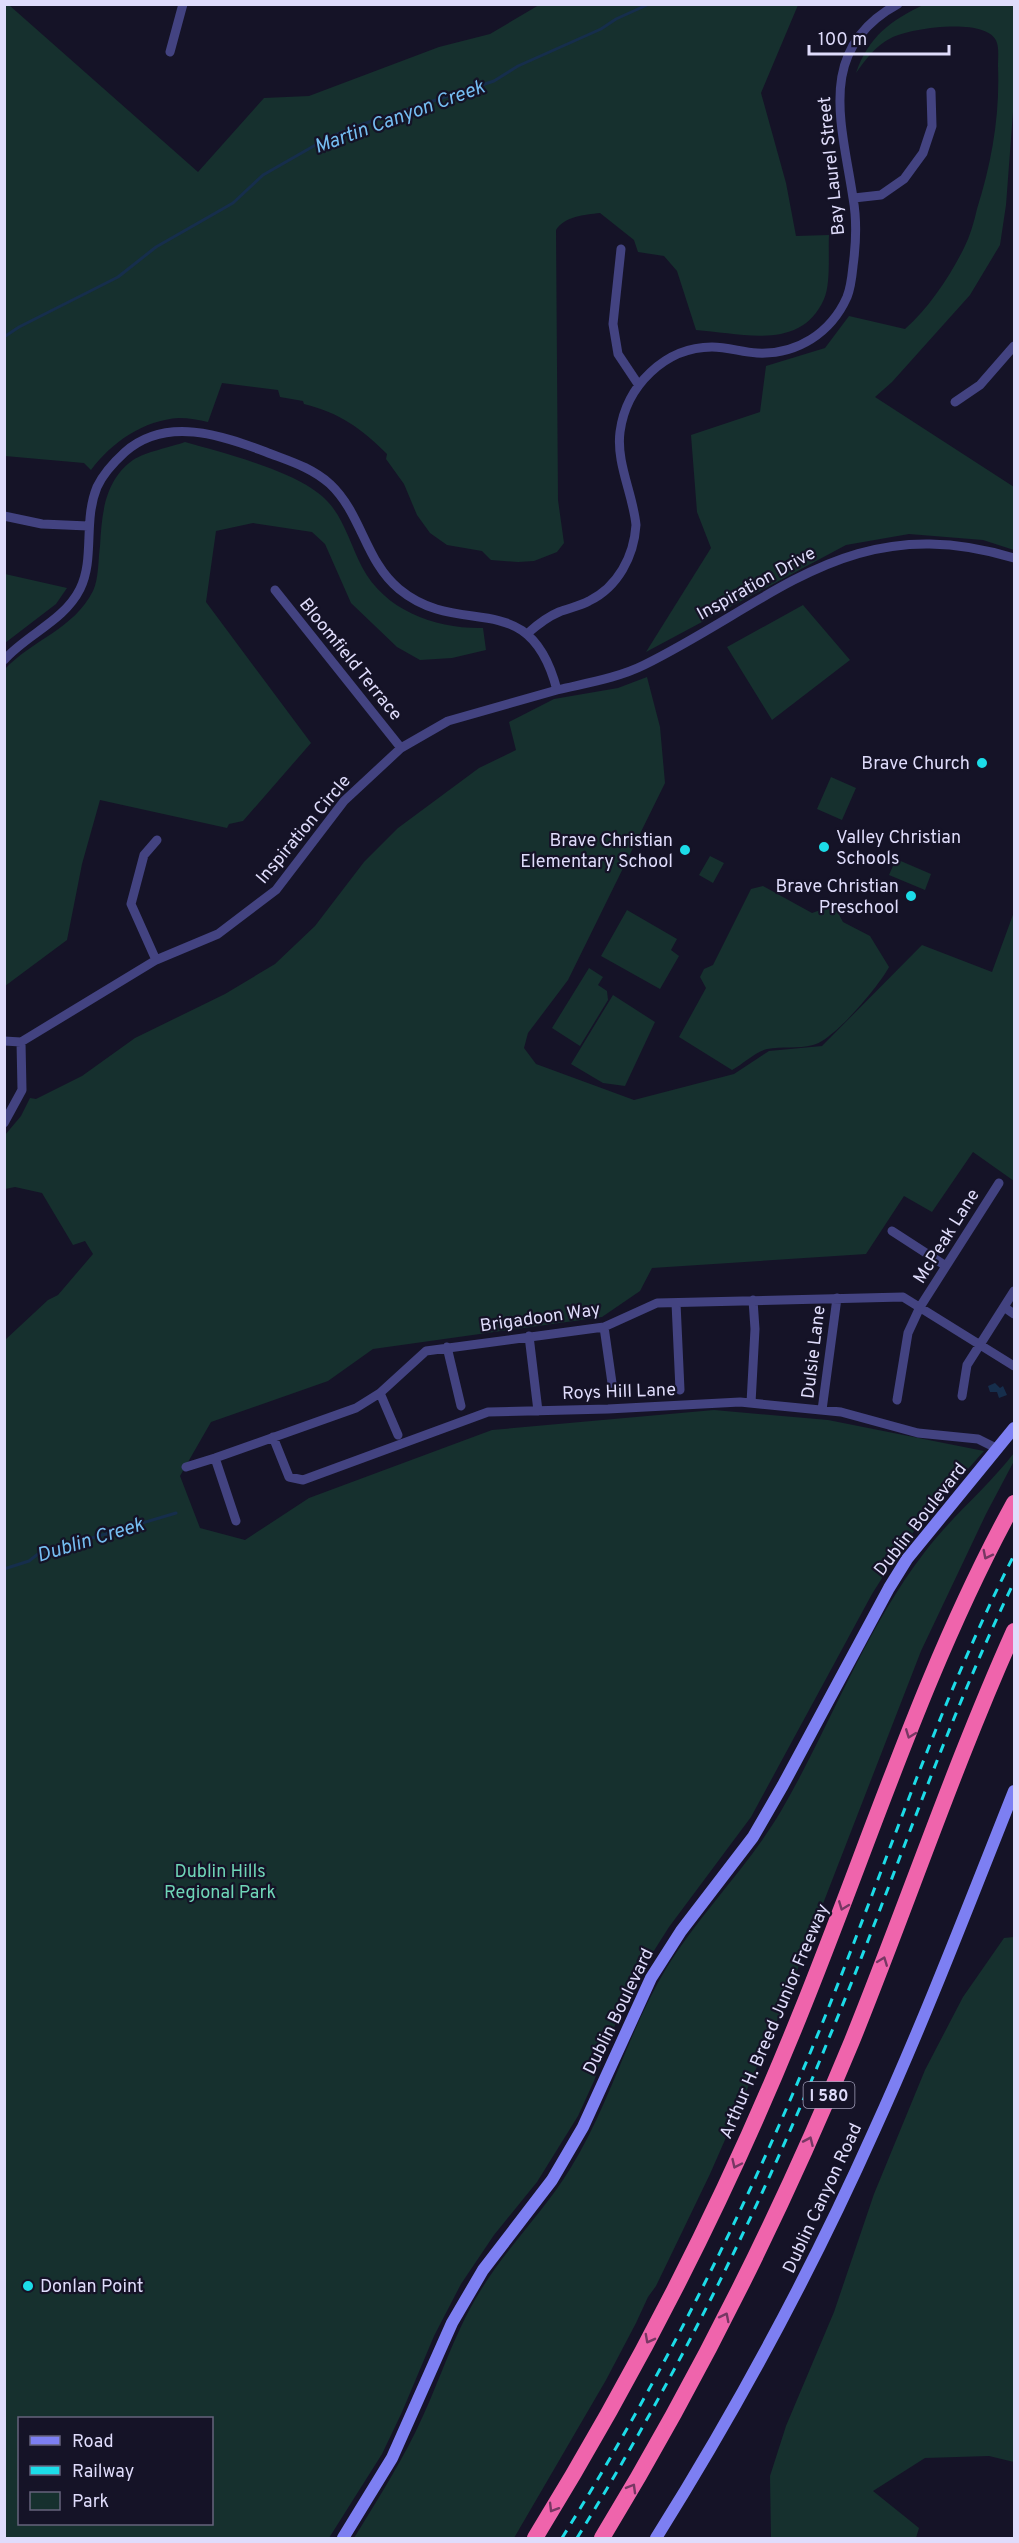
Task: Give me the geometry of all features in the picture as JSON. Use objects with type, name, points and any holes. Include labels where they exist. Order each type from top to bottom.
[{"type":"highway","name":"Arthur H. Breed Junior Freeway","points":[[535,2538],[647,2343],[731,2174],[806,2002],[944,1648],[1014,1503]]},
{"type":"highway","name":"I 580","points":[[602,2538],[658,2443],[711,2345],[800,2161],[852,2039],[1014,1631]]},
{"type":"street","points":[[170,52],[183,4]]},
{"type":"street","name":"Bay Laurel Street","points":[[528,633],[557,613],[588,602],[602,593],[612,584],[628,561],[636,525],[622,457],[620,433],[626,407],[638,384],[663,362],[686,352],[711,347],[755,353],[781,352],[804,344],[825,329],[840,310],[851,285],[855,251],[854,198],[839,112],[841,75],[855,41],[871,22],[898,4]]},
{"type":"street","points":[[854,198],[880,195],[904,179],[923,153],[932,126],[931,93]]},
{"type":"street","points":[[621,249],[613,324],[618,354],[638,384]]},
{"type":"street","points":[[955,402],[980,385],[1014,346]]},
{"type":"street","points":[[4,660],[23,641],[52,622],[80,589],[86,571],[89,512],[98,485],[113,463],[137,443],[157,434],[194,431],[235,440],[311,469],[342,498],[382,572],[407,595],[424,606],[439,611],[502,620],[528,633],[554,677],[557,690]]},
{"type":"street","points":[[4,516],[42,524],[88,526]]},
{"type":"street","name":"Inspiration Drive","points":[[557,690],[637,668],[804,573],[855,554],[894,546],[936,544],[975,548],[1014,558]]},
{"type":"street","name":"Bloomfield Terrace","points":[[276,590],[401,748]]},
{"type":"street","name":"Inspiration Circle","points":[[21,1042],[156,960],[218,934],[276,890],[344,801],[401,748],[448,722],[557,690]]},
{"type":"street","points":[[156,960],[131,904],[144,855],[157,840]]},
{"type":"street","points":[[4,1041],[21,1042],[22,1090],[4,1123]]},
{"type":"street","name":"McPeak Lane","points":[[897,1400],[908,1333],[920,1307],[999,1183]]},
{"type":"street","points":[[892,1232],[946,1266]]},
{"type":"street","points":[[962,1396],[967,1365],[1014,1291]]},
{"type":"street","name":"Brigadoon Way","points":[[186,1467],[356,1408],[380,1393],[426,1351],[604,1327],[657,1303],[903,1297],[981,1343],[1014,1366]]},
{"type":"street","name":"Dulsie Lane","points":[[822,1410],[837,1298]]},
{"type":"street","points":[[751,1403],[755,1329],[753,1300]]},
{"type":"street","points":[[676,1303],[680,1390]]},
{"type":"street","points":[[1004,1307],[1014,1314]]},
{"type":"street","points":[[604,1327],[612,1390]]},
{"type":"street","points":[[530,1336],[538,1411]]},
{"type":"street","points":[[447,1347],[462,1406]]},
{"type":"street","points":[[380,1393],[398,1435]]},
{"type":"street","name":"Roys Hill Lane","points":[[273,1437],[290,1477],[303,1480],[488,1412],[751,1403],[859,1416],[918,1433],[972,1437],[998,1449]]},
{"type":"street","name":"Dublin Boulevard","points":[[343,2538],[392,2458],[452,2323],[483,2270],[552,2180],[584,2127],[651,1978],[681,1931],[753,1836],[907,1559],[1014,1428]]},
{"type":"street","points":[[215,1458],[236,1521]]},
{"type":"street","name":"Dublin Canyon Road","points":[[656,2538],[726,2425],[840,2204],[892,2089],[1014,1791]]},
{"type":"green space","points":[[925,4],[1014,5],[1014,99],[1006,205],[1000,245],[970,295],[892,382],[875,397],[1014,487],[1014,550],[983,540],[909,534],[846,545],[646,652],[711,548],[697,512],[691,435],[760,412],[766,366],[825,348],[849,316],[905,329],[938,291],[966,243],[972,229],[994,138],[998,102],[997,43],[991,35],[980,29],[948,27],[914,31],[900,34],[880,45],[856,73],[867,49],[882,31]]},
{"type":"green space","points":[[4,5],[9,5],[198,172],[264,98],[309,96],[439,47],[490,34],[539,5],[798,5],[761,93],[786,183],[796,236],[829,235],[828,277],[824,299],[814,316],[801,327],[785,333],[768,336],[696,330],[677,271],[664,256],[638,252],[634,240],[600,213],[575,217],[560,225],[556,230],[558,500],[564,543],[557,552],[534,561],[491,560],[482,551],[447,545],[430,533],[417,515],[404,484],[386,459],[387,454],[359,429],[339,417],[304,404],[303,401],[280,397],[278,390],[222,383],[208,422],[179,418],[153,423],[119,442],[91,470],[84,463],[5,456]]},
{"type":"green space","points":[[185,442],[261,465],[316,491],[334,509],[362,567],[384,595],[398,606],[430,621],[483,628],[486,650],[452,658],[420,660],[397,647],[351,603],[325,544],[312,532],[253,523],[216,531],[206,602],[311,743],[243,821],[229,824],[227,828],[100,800],[82,864],[67,940],[5,986],[5,669],[27,650],[64,625],[85,604],[93,591],[106,499],[123,468],[138,457]]},
{"type":"green space","points":[[5,574],[67,588],[56,604],[5,643]]},
{"type":"green space","points":[[803,605],[850,660],[772,720],[727,647]]},
{"type":"green space","name":"Dublin Hills Regional Park","points":[[647,677],[660,727],[665,783],[568,980],[528,1033],[524,1048],[536,1064],[634,1100],[734,1074],[769,1051],[822,1046],[922,945],[992,972],[1014,912],[1014,1181],[973,1152],[932,1212],[904,1196],[866,1254],[652,1268],[640,1291],[602,1317],[373,1349],[328,1381],[211,1422],[180,1476],[200,1528],[245,1540],[309,1498],[492,1430],[714,1410],[828,1420],[984,1451],[920,1523],[896,1556],[872,1594],[751,1817],[669,1927],[650,1957],[617,2020],[578,2116],[537,2182],[494,2235],[461,2284],[434,2336],[382,2454],[329,2538],[5,2538],[5,1340],[48,1300],[58,1295],[93,1254],[85,1241],[73,1245],[42,1193],[15,1187],[5,1189],[5,1135],[21,1116],[30,1098],[36,1099],[82,1076],[135,1038],[225,994],[275,964],[315,926],[364,862],[398,828],[479,768],[516,750],[509,722],[554,699],[618,688]]},
{"type":"green space","points":[[831,777],[856,788],[842,820],[817,809]]},
{"type":"green space","points":[[710,856],[724,863],[713,883],[699,875]]},
{"type":"green space","points":[[896,859],[931,874],[925,890],[889,875]]},
{"type":"green space","points":[[763,886],[812,913],[829,907],[837,911],[843,922],[870,936],[889,967],[855,1012],[822,1041],[807,1046],[767,1049],[732,1070],[679,1037],[706,988],[700,977],[704,969],[713,965],[751,889]]},
{"type":"green space","points":[[627,910],[677,939],[671,950],[679,956],[660,989],[601,956]]},
{"type":"green space","points":[[589,968],[603,977],[598,985],[607,991],[608,1000],[580,1046],[552,1028]]},
{"type":"green space","points":[[613,995],[655,1022],[625,1086],[603,1083],[571,1064]]},
{"type":"green space","points":[[1014,1453],[1014,1461],[986,1514],[921,1651],[781,2012],[710,2174],[656,2286],[648,2297],[606,2380],[514,2538],[354,2538],[415,2433],[469,2310],[500,2261],[548,2201],[584,2145],[653,1991],[667,1967],[768,1832],[781,1811],[865,1647],[903,1583],[935,1540]]},
{"type":"green space","points":[[1014,1937],[1014,2462],[989,2456],[925,2458],[873,2491],[919,2528],[916,2538],[771,2538],[770,2476],[786,2426],[834,2312],[874,2194],[925,2070],[963,1997],[1004,1938]]},
{"type":"water","points":[[995,1383],[1000,1388],[1003,1386],[1007,1395],[999,1398],[997,1392],[990,1392],[988,1386]]},
{"type":"waterway","name":"Martin Canyon Creek","points":[[4,337],[19,327],[118,277],[156,247],[233,203],[263,175],[326,139],[354,127],[494,81],[518,66],[601,29],[616,19],[649,4]]},
{"type":"waterway","name":"Dublin Creek","points":[[4,1569],[29,1561],[38,1554],[176,1513]]},
{"type":"railway","points":[[562,2538],[635,2415],[669,2352],[764,2160],[844,1970],[960,1671],[1014,1555]]},
{"type":"railway","points":[[577,2538],[648,2418],[714,2294],[774,2167],[852,1981],[964,1694],[1014,1582]]},
{"type":"place","name":"Brave Church","points":[[982,763]]},
{"type":"place","name":"Valley Christian Schools","points":[[824,847]]},
{"type":"place","name":"Brave Christian Elementary School","points":[[685,850]]},
{"type":"place","name":"Brave Christian Preschool","points":[[911,896]]},
{"type":"place","name":"Donlan Point","points":[[28,2286]]}]
